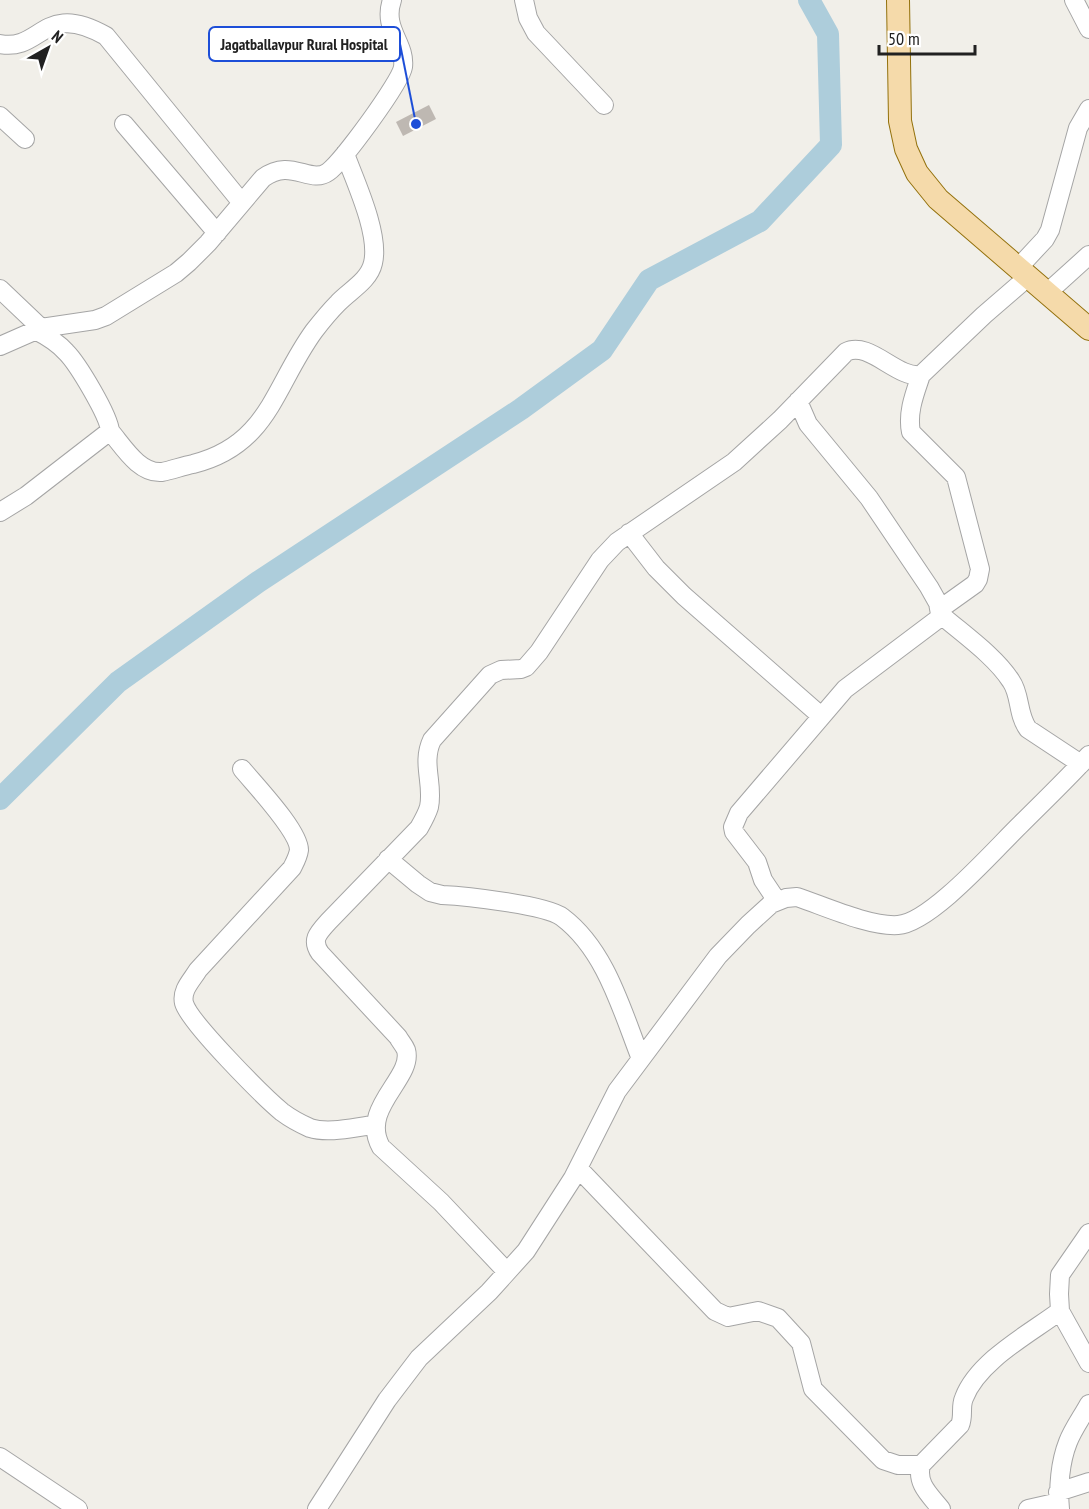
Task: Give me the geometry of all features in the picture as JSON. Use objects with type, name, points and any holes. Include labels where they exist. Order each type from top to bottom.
[{"type":"main road","points":[[898,0],[900,122],[906,148],[917,173],[938,199],[1089,329]]},
{"type":"street","points":[[0,346],[38,329],[95,320],[106,316],[176,273],[217,233],[263,178],[273,170],[291,170],[311,175],[327,172],[345,154],[396,82],[403,67],[402,56],[389,17],[392,0]]},
{"type":"street","points":[[524,0],[528,18],[536,33],[604,105]]},
{"type":"street","points":[[1074,0],[1089,29]]},
{"type":"street","points":[[0,44],[14,45],[45,21],[60,15],[72,14],[91,22],[106,36],[242,203]]},
{"type":"street","points":[[777,901],[763,880],[757,862],[735,834],[733,827],[739,813],[845,689],[938,619],[940,612],[975,584],[978,579],[980,569],[956,477],[911,432],[910,409],[921,375],[984,315],[1023,273],[1045,239],[1050,230],[1078,128],[1089,109]]},
{"type":"street","points":[[0,116],[25,139]]},
{"type":"street","points":[[124,124],[217,233]]},
{"type":"street","points":[[0,289],[38,329],[71,358],[108,419],[110,431],[145,468],[160,472],[223,453],[249,435],[258,425],[268,412],[282,383],[314,332],[338,303],[364,279],[371,268],[375,247],[363,203],[345,154]]},
{"type":"street","points":[[1047,293],[1089,255]]},
{"type":"street","points":[[507,1272],[441,1202],[381,1147],[375,1137],[374,1125],[405,1063],[405,1048],[315,947],[315,938],[327,922],[419,828],[425,818],[430,797],[426,762],[432,740],[490,675],[501,670],[526,667],[600,560],[617,542],[722,473],[767,433],[841,355],[859,349],[911,375],[921,375]]},
{"type":"street","points":[[317,1509],[387,1400],[419,1358],[526,1251],[578,1168],[616,1091],[718,956],[748,925],[777,901],[797,897],[872,922],[902,925],[913,921],[929,911],[962,883],[1085,760],[1028,729],[1023,723],[1013,683],[987,655],[940,612],[929,587],[869,498],[808,424],[798,401]]},
{"type":"street","points":[[0,512],[26,496],[110,431]]},
{"type":"street","points":[[629,533],[656,568],[684,596],[821,716]]},
{"type":"street","points":[[242,770],[294,834],[299,849],[297,858],[292,868],[198,970],[186,988],[184,1004],[199,1027],[285,1114],[311,1128],[321,1130],[374,1125]]},
{"type":"street","points":[[388,860],[430,892],[532,907],[562,916],[602,963],[641,1059]]},
{"type":"street","points":[[578,1168],[715,1311],[728,1317],[758,1311],[778,1318],[801,1343],[813,1389],[883,1460],[898,1465],[921,1465]]},
{"type":"street","points":[[1089,1233],[1060,1275],[1059,1294],[1060,1311],[1089,1363]]},
{"type":"street","points":[[941,1509],[920,1481],[921,1465],[960,1425],[963,1419],[964,1397],[986,1366],[1060,1311]]},
{"type":"street","points":[[1059,1501],[1068,1441],[1089,1404]]},
{"type":"street","points":[[0,1457],[78,1509]]},
{"type":"street","points":[[1028,1509],[1059,1501],[1089,1482]]},
{"type":"building","points":[[429,105],[436,119],[403,136],[396,122]]},
{"type":"waterway","points":[[0,799],[118,682],[258,582],[521,409],[602,350],[649,280],[760,221],[831,145],[828,34],[809,0]]},
{"type":"place","name":"Jagatballavpur Rural Hospital","points":[[416,124]]}]
